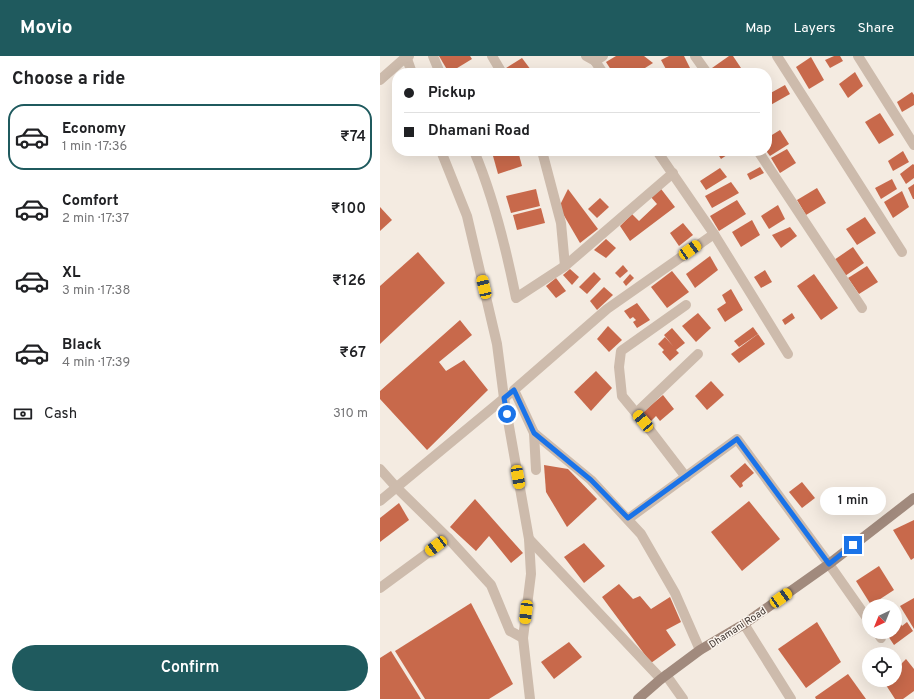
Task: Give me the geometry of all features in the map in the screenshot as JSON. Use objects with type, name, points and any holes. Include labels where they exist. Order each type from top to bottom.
[{"type":"main road","name":"Dhamani Road","points":[[638,699],[700,650],[744,624],[829,564],[914,498]]},
{"type":"street","points":[[394,68],[407,56],[411,68]]},
{"type":"street","points":[[433,56],[438,68]]},
{"type":"street","points":[[492,56],[499,68]]},
{"type":"street","points":[[695,56],[703,68]]},
{"type":"street","points":[[778,56],[902,252]]},
{"type":"street","points":[[858,56],[914,145]]},
{"type":"street","points":[[594,58],[600,68]]},
{"type":"street","points":[[380,80],[392,69]]},
{"type":"street","points":[[443,156],[467,216],[497,344],[504,398],[529,539],[531,574],[523,638],[530,699]]},
{"type":"street","points":[[476,156],[486,178],[507,250],[516,298],[565,266],[672,173]]},
{"type":"street","points":[[543,156],[561,223],[565,266]]},
{"type":"street","points":[[660,156],[714,234],[788,354]]},
{"type":"street","points":[[761,156],[862,308]]},
{"type":"street","points":[[380,501],[514,390],[607,309],[714,234]]},
{"type":"street","points":[[686,305],[622,351],[619,367],[622,396],[686,477]]},
{"type":"street","points":[[636,413],[698,354]]},
{"type":"street","points":[[514,390],[534,433],[536,470]]},
{"type":"street","points":[[534,433],[591,480],[628,518],[641,534],[675,594],[700,650]]},
{"type":"street","points":[[628,518],[737,439],[862,611]]},
{"type":"street","points":[[380,469],[397,488],[448,538],[491,585],[510,631],[523,638]]},
{"type":"street","points":[[380,588],[448,538]]},
{"type":"street","points":[[529,539],[664,677],[683,699]]},
{"type":"street","points":[[744,624],[791,699]]},
{"type":"building","points":[[439,56],[470,56],[472,59],[457,68],[446,68]]},
{"type":"building","points":[[616,56],[644,56],[653,63],[645,68],[610,68],[606,62]]},
{"type":"building","points":[[669,56],[684,56],[690,68],[665,68],[661,60]]},
{"type":"building","points":[[729,56],[733,56],[741,68],[712,68]]},
{"type":"building","points":[[834,56],[840,56],[843,61],[830,68],[825,60]]},
{"type":"building","points":[[811,57],[824,80],[809,89],[796,67]]},
{"type":"building","points":[[522,58],[530,68],[506,68]]},
{"type":"building","points":[[855,72],[863,86],[848,98],[839,84]]},
{"type":"building","points":[[785,85],[790,94],[772,104],[772,92]]},
{"type":"building","points":[[912,92],[914,95],[914,105],[902,112],[897,102]]},
{"type":"building","points":[[880,113],[894,135],[879,144],[865,122]]},
{"type":"building","points":[[780,130],[789,144],[772,155],[772,135]]},
{"type":"building","points":[[787,149],[796,163],[780,173],[771,158]]},
{"type":"building","points":[[903,151],[909,162],[893,171],[888,161]]},
{"type":"building","points":[[493,156],[519,156],[522,166],[498,174]]},
{"type":"building","points":[[913,164],[914,178],[906,184],[900,174]]},
{"type":"building","points":[[760,167],[764,173],[750,180],[747,174]]},
{"type":"building","points":[[720,168],[727,177],[706,190],[700,181]]},
{"type":"building","points":[[892,179],[897,189],[881,199],[875,188]]},
{"type":"building","points":[[731,182],[739,193],[712,208],[705,196]]},
{"type":"building","points":[[914,184],[914,199],[913,199],[908,188]]},
{"type":"building","points":[[658,185],[675,207],[630,241],[620,226],[632,214],[639,221],[657,204],[650,196]]},
{"type":"building","points":[[817,188],[826,203],[806,215],[797,200]]},
{"type":"building","points":[[536,189],[540,206],[511,213],[506,196]]},
{"type":"building","points":[[568,189],[598,229],[580,243],[559,207]]},
{"type":"building","points":[[902,191],[909,207],[893,218],[884,202]]},
{"type":"building","points":[[600,198],[609,207],[597,218],[588,209]]},
{"type":"building","points":[[737,200],[746,214],[719,231],[710,216]]},
{"type":"building","points":[[778,205],[785,219],[769,229],[761,216]]},
{"type":"building","points":[[380,207],[392,220],[380,231]]},
{"type":"building","points":[[541,208],[545,223],[517,230],[513,215]]},
{"type":"building","points":[[865,217],[876,233],[857,245],[846,229]]},
{"type":"building","points":[[752,220],[760,235],[741,247],[732,232]]},
{"type":"building","points":[[683,223],[693,235],[679,246],[670,233]]},
{"type":"building","points":[[790,227],[797,236],[781,248],[772,235]]},
{"type":"building","points":[[606,239],[616,248],[606,258],[594,250]]},
{"type":"building","points":[[853,247],[864,263],[845,276],[834,260]]},
{"type":"building","points":[[418,252],[445,283],[380,344],[380,286]]},
{"type":"building","points":[[710,256],[718,270],[695,288],[686,274]]},
{"type":"building","points":[[623,265],[628,271],[620,278],[615,273]]},
{"type":"building","points":[[867,266],[878,282],[859,294],[848,278]]},
{"type":"building","points":[[570,269],[579,277],[572,285],[563,275]]},
{"type":"building","points":[[765,270],[772,282],[761,288],[754,277]]},
{"type":"building","points":[[672,271],[689,292],[667,308],[651,287]]},
{"type":"building","points":[[594,272],[601,279],[587,294],[579,287]]},
{"type":"building","points":[[630,274],[634,278],[626,286],[623,282]]},
{"type":"building","points":[[814,274],[838,308],[821,320],[797,286]]},
{"type":"building","points":[[556,278],[566,291],[556,298],[546,286]]},
{"type":"building","points":[[604,287],[613,295],[597,310],[590,301]]},
{"type":"building","points":[[731,289],[743,310],[725,322],[717,309],[726,303],[722,295]]},
{"type":"building","points":[[637,303],[650,320],[637,328],[633,322],[636,320],[633,317],[630,319],[624,311]]},
{"type":"building","points":[[698,313],[711,328],[696,342],[682,326]]},
{"type":"building","points":[[792,313],[795,318],[785,325],[782,320]]},
{"type":"building","points":[[460,320],[472,335],[439,362],[446,371],[464,360],[488,390],[427,450],[380,399],[380,391]]},
{"type":"building","points":[[608,326],[622,340],[609,352],[597,339]]},
{"type":"building","points":[[753,327],[758,334],[739,347],[734,341]]},
{"type":"building","points":[[672,328],[685,343],[676,350],[679,353],[670,361],[662,352],[664,350],[658,344],[665,337],[673,346],[664,335]]},
{"type":"building","points":[[758,334],[765,344],[739,363],[731,354]]},
{"type":"building","points":[[596,371],[612,388],[591,411],[574,392]]},
{"type":"building","points":[[711,381],[724,395],[707,410],[695,396]]},
{"type":"building","points":[[663,395],[674,409],[660,421],[656,416],[651,421],[643,412]]},
{"type":"building","points":[[745,463],[754,473],[742,483],[743,486],[740,488],[730,476]]},
{"type":"building","points":[[544,465],[568,469],[597,499],[567,527],[546,492]]},
{"type":"building","points":[[802,482],[815,498],[802,508],[789,492]]},
{"type":"building","points":[[475,499],[523,553],[511,563],[489,536],[476,551],[450,527]]},
{"type":"building","points":[[749,501],[780,539],[742,571],[711,532]]},
{"type":"building","points":[[399,503],[409,520],[380,542],[380,518]]},
{"type":"building","points":[[914,520],[914,558],[911,560],[893,530]]},
{"type":"building","points":[[584,543],[605,566],[584,583],[564,557]]},
{"type":"building","points":[[879,566],[894,590],[880,599],[867,599],[856,581]]},
{"type":"building","points":[[619,584],[633,599],[640,596],[651,609],[670,597],[681,622],[666,630],[676,645],[651,663],[602,597]]},
{"type":"building","points":[[914,598],[914,629],[902,609],[902,605]]},
{"type":"building","points":[[471,603],[513,684],[489,699],[425,699],[395,651]]},
{"type":"building","points":[[817,622],[841,662],[806,688],[778,649]]},
{"type":"building","points":[[907,622],[913,631],[894,645],[890,639],[902,639],[902,626]]},
{"type":"building","points":[[569,642],[582,657],[554,679],[541,662]]},
{"type":"building","points":[[391,651],[421,699],[380,699],[380,658]]},
{"type":"building","points":[[906,659],[914,669],[914,691],[903,699],[895,699],[887,687],[902,687],[902,663]]},
{"type":"building","points":[[848,674],[866,699],[816,699],[815,697]]},
{"type":"route","points":[[507,414],[504,398],[514,390],[534,433],[591,480],[628,518],[737,439],[829,564],[853,545]]}]
